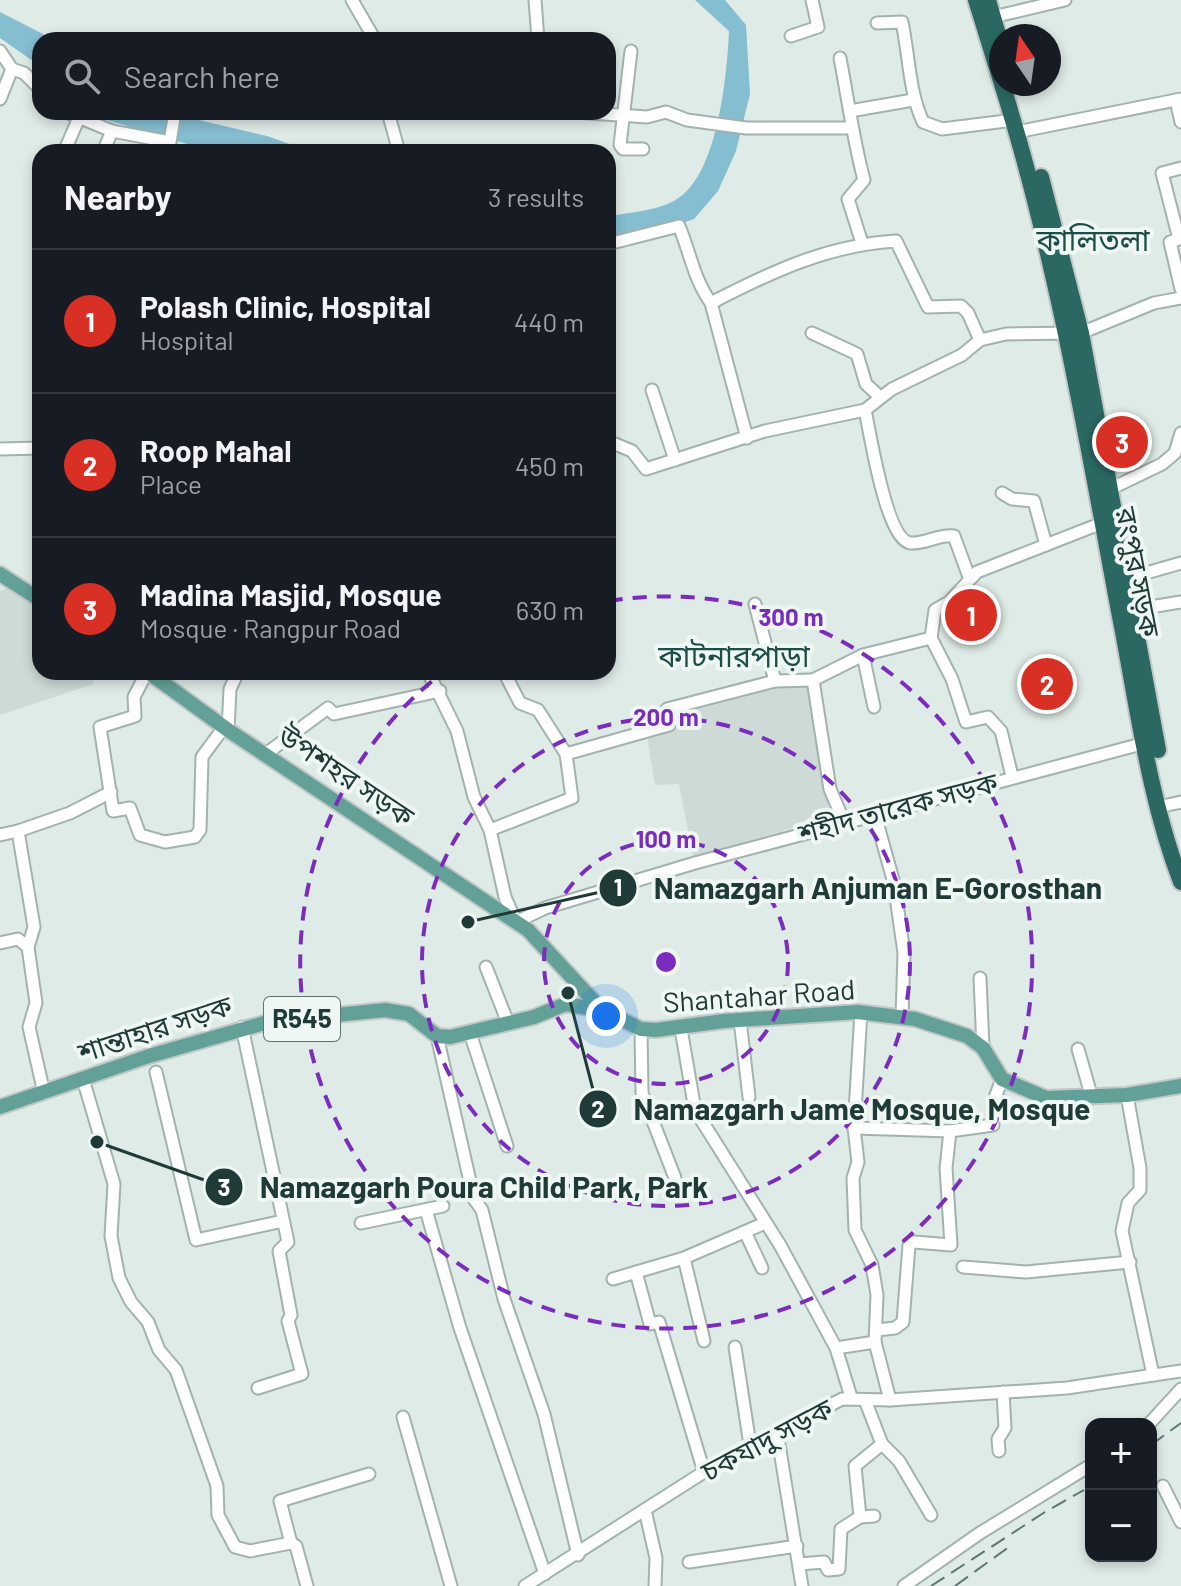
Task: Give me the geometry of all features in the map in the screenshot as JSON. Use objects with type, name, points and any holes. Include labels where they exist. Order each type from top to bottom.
[{"type":"highway","name":"রংপুর সড়ক","points":[[976,0],[989,41]]},
{"type":"highway","points":[[988,0],[995,24]]},
{"type":"highway","name":"রংপুর সড়ক","points":[[1007,96],[1019,127],[1074,334],[1102,523],[1150,742],[1181,851]]},
{"type":"highway","name":"রংপুর সড়ক","points":[[1015,96],[1019,127]]},
{"type":"highway","points":[[1074,334],[1110,489],[1132,610],[1150,742]]},
{"type":"highway","name":"রংপুর সড়ক","points":[[1169,804],[1181,882]]},
{"type":"main road","points":[[0,574],[32,595]]},
{"type":"main road","name":"উপশহর সড়ক","points":[[158,680],[516,922],[604,1011]]},
{"type":"main road","points":[[437,1036],[470,1033],[566,1004],[580,995],[580,984]]},
{"type":"main road","points":[[566,1004],[604,1011]]},
{"type":"main road","name":"শান্তাহার সড়ক","points":[[0,1107],[242,1027],[385,1010],[409,1014],[437,1036]]},
{"type":"main road","name":"Shantahar Road","points":[[604,1011],[641,1029],[681,1029],[740,1020],[861,1012],[902,1017],[967,1036],[983,1048]]},
{"type":"main road","points":[[983,1048],[1002,1079],[1046,1098],[1127,1095],[1181,1086]]},
{"type":"street","points":[[352,0],[370,32]]},
{"type":"street","points":[[535,0],[537,32]]},
{"type":"street","points":[[791,36],[818,27],[812,0]]},
{"type":"street","points":[[993,17],[1065,0]]},
{"type":"street","points":[[877,23],[902,22],[913,76],[913,100],[923,122],[931,127],[1019,127],[1178,100],[1181,122]]},
{"type":"street","points":[[0,51],[12,69],[24,73],[32,81]]},
{"type":"street","points":[[631,51],[622,114],[621,148],[643,149]]},
{"type":"street","points":[[840,58],[850,111],[850,128],[864,180],[848,199],[862,243]]},
{"type":"street","points":[[0,99],[12,69]]},
{"type":"street","points":[[850,111],[913,100]]},
{"type":"street","points":[[616,114],[647,117],[666,112],[687,120],[746,128],[850,128]]},
{"type":"street","points":[[68,144],[78,120],[112,131],[170,142],[174,120]]},
{"type":"street","points":[[390,120],[397,144]]},
{"type":"street","points":[[106,144],[112,131]]},
{"type":"street","points":[[1181,168],[1162,173],[1179,239],[1170,242],[1181,289]]},
{"type":"street","points":[[616,242],[679,226],[694,260],[700,288],[711,303],[747,438]]},
{"type":"street","points":[[711,303],[780,267],[862,243],[896,241],[928,307],[961,306],[968,313],[980,340]]},
{"type":"street","points":[[616,444],[632,451],[646,469],[747,438],[865,410],[880,397],[962,355],[980,340],[1050,331],[1074,334],[1154,303],[1181,298]]},
{"type":"street","points":[[812,333],[857,354],[866,384],[880,397]]},
{"type":"street","points":[[652,390],[675,460]]},
{"type":"street","points":[[865,410],[888,515],[903,539],[910,543],[954,536],[969,577]]},
{"type":"street","points":[[1110,489],[1162,464],[1175,453],[1181,433]]},
{"type":"street","points":[[0,449],[32,448]]},
{"type":"street","points":[[1002,493],[1012,499],[1034,501],[1046,545]]},
{"type":"street","points":[[1012,776],[1001,731],[988,717],[966,722],[952,679],[931,638],[935,610],[949,602],[969,577],[1102,523]]},
{"type":"street","points":[[1125,579],[1181,563]]},
{"type":"street","points":[[1132,610],[1181,602]]},
{"type":"street","points":[[755,604],[775,681]]},
{"type":"street","points":[[566,754],[669,725],[667,709],[775,681],[813,680],[863,655],[931,638]]},
{"type":"street","points":[[863,655],[874,707]]},
{"type":"street","points":[[143,680],[134,697],[135,716],[100,727],[113,811],[130,808],[140,835],[165,842],[195,837],[200,830],[202,757],[226,728],[230,689],[234,680]]},
{"type":"street","points":[[433,680],[457,731],[474,797],[490,830],[505,897],[516,922]]},
{"type":"street","points":[[490,830],[572,798],[566,754],[538,710],[520,703],[508,680]]},
{"type":"street","points":[[813,680],[830,789],[844,822]]},
{"type":"street","points":[[267,753],[328,708],[334,714],[440,691]]},
{"type":"street","name":"শহীদ তারেক সড়ক","points":[[516,922],[545,908],[844,822],[1150,742]]},
{"type":"street","points":[[0,835],[70,813],[111,792]]},
{"type":"street","points":[[875,815],[894,883],[904,953],[902,1017]]},
{"type":"street","points":[[18,831],[34,927],[28,947],[36,1003],[29,1027],[44,1093]]},
{"type":"street","points":[[0,943],[18,939],[28,947]]},
{"type":"street","points":[[486,967],[508,1023]]},
{"type":"street","points":[[980,978],[983,1048]]},
{"type":"street","points":[[861,1012],[854,1128],[858,1162],[853,1178],[855,1230],[872,1265],[876,1336],[890,1400]]},
{"type":"street","points":[[740,1020],[749,1097]]},
{"type":"street","points":[[242,1027],[288,1242],[279,1251],[291,1315],[288,1321],[302,1374],[258,1388]]},
{"type":"street","points":[[641,1029],[642,1093],[675,1178]]},
{"type":"street","points":[[681,1029],[695,1110],[765,1223],[836,1348],[851,1397]]},
{"type":"street","points":[[470,1033],[507,1146]]},
{"type":"street","points":[[437,1036],[474,1199],[482,1210],[504,1299],[544,1414],[578,1555]]},
{"type":"street","points":[[1078,1049],[1092,1098]]},
{"type":"street","points":[[156,1072],[172,1127],[196,1240],[283,1221]]},
{"type":"street","points":[[83,1079],[114,1184],[111,1236],[119,1278],[131,1302],[148,1322],[159,1350],[176,1370],[194,1413],[217,1486],[218,1515],[235,1547],[250,1551],[291,1543],[296,1546],[307,1586]]},
{"type":"street","points":[[854,1128],[950,1131],[993,1125],[993,1103],[1002,1079]]},
{"type":"street","points":[[1127,1095],[1140,1168],[1140,1190],[1128,1203],[1122,1231],[1153,1375]]},
{"type":"street","points":[[836,1348],[876,1336],[903,1322],[909,1245],[914,1242],[951,1245],[946,1168],[950,1131]]},
{"type":"street","points":[[361,1223],[443,1206]]},
{"type":"street","points":[[426,1210],[460,1328],[545,1574]]},
{"type":"street","points":[[613,1279],[684,1258],[746,1234],[765,1223]]},
{"type":"street","points":[[746,1234],[762,1268]]},
{"type":"street","points":[[684,1258],[704,1341]]},
{"type":"street","points":[[963,1267],[1026,1272],[1130,1262]]},
{"type":"street","points":[[636,1272],[650,1324],[659,1322],[704,1472]]},
{"type":"street","points":[[735,1347],[750,1445]]},
{"type":"street","name":"চকযাদু সড়ক","points":[[525,1586],[750,1445],[851,1397],[890,1400],[1067,1388],[1181,1371]]},
{"type":"street","points":[[1154,1418],[1181,1389]]},
{"type":"street","points":[[999,1451],[998,1439],[1005,1428],[1003,1392]]},
{"type":"street","points":[[865,1400],[882,1444],[907,1472],[931,1515]]},
{"type":"street","points":[[403,1417],[451,1586]]},
{"type":"street","points":[[777,1432],[802,1586]]},
{"type":"street","points":[[860,1517],[855,1466],[882,1444]]},
{"type":"street","points":[[904,1586],[980,1533],[1085,1469]]},
{"type":"street","points":[[291,1543],[280,1501],[369,1474]]},
{"type":"street","points":[[1163,1486],[1181,1522]]},
{"type":"street","points":[[645,1510],[656,1558],[655,1586]]},
{"type":"street","points":[[799,1564],[824,1562],[828,1570],[842,1567],[841,1529],[860,1517],[874,1516]]},
{"type":"street","points":[[689,1562],[797,1546]]},
{"type":"shaded area","points":[[18,585],[32,595],[32,680],[93,680],[94,684],[0,715],[0,591]]},
{"type":"shaded area","points":[[789,683],[810,687],[830,817],[693,857],[679,784],[655,785],[647,736],[672,715]]},
{"type":"water","points":[[695,0],[725,0],[746,25],[750,94],[736,151],[718,191],[694,219],[659,231],[616,239],[616,215],[674,201],[689,189],[701,171],[717,124],[729,31]]},
{"type":"water","points":[[0,12],[39,32],[32,32],[32,60],[0,38]]},
{"type":"water","points":[[107,120],[199,120],[290,144],[187,144]]},
{"type":"railway","points":[[1157,1441],[1181,1423]]},
{"type":"railway","points":[[931,1586],[1084,1490]]},
{"type":"railway","points":[[955,1586],[1013,1544]]},
{"type":"place","name":"Madina Masjid, Mosque","points":[[1122,442]]},
{"type":"place","name":"Polash Clinic, Hospital","points":[[971,615]]},
{"type":"place","name":"Roop Mahal","points":[[1047,684]]},
{"type":"place","name":"Namazgarh Anjuman E-Gorosthan","points":[[468,922]]},
{"type":"place","name":"Namazgarh Jame Mosque, Mosque","points":[[568,993]]},
{"type":"place","name":"Namazgarh Poura Child Park, Park","points":[[97,1142]]},
{"type":"district","name":"কালিতলা","points":[[1093,241]]},
{"type":"district","name":"কাটনারপাড়া","points":[[734,657]]}]
